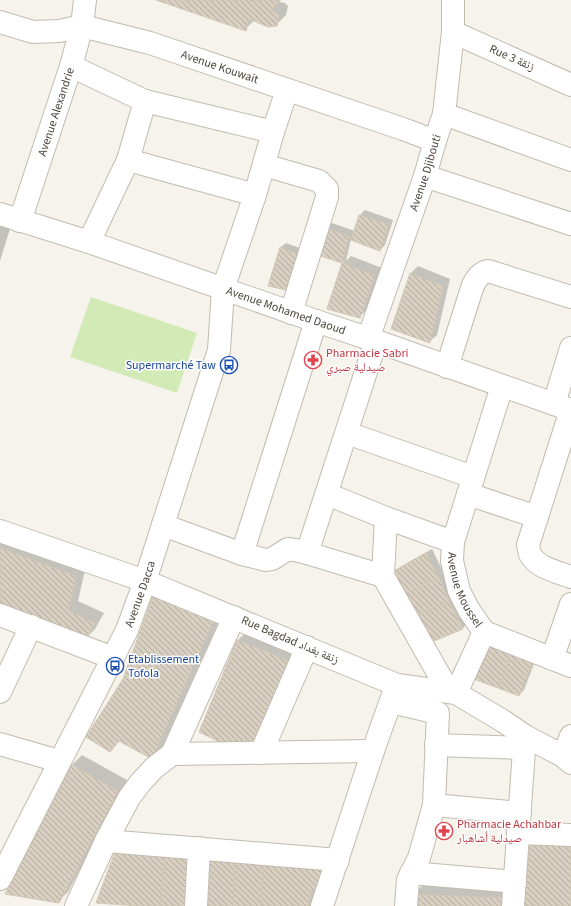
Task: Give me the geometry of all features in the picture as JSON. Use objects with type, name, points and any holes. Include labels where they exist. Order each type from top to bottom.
[{"type":"street","name":"Avenue Alexandrie","points":[[10,218],[71,66],[82,26],[85,0]]},
{"type":"street","name":"Avenue Djibouti","points":[[307,553],[347,433],[372,340],[444,114],[453,32],[453,0]]},
{"type":"street","name":"Avenue Kouwait","points":[[0,22],[33,32],[59,31],[82,26],[150,43],[403,129],[435,142]]},
{"type":"street","name":"Rue 3 زنقة","points":[[453,32],[571,85]]},
{"type":"street","points":[[71,66],[146,100],[273,132]]},
{"type":"street","name":"Avenue Dacca","points":[[0,879],[127,630],[145,581],[219,350],[223,289],[255,195],[287,90]]},
{"type":"street","points":[[90,242],[128,160],[146,100]]},
{"type":"street","points":[[444,114],[571,160]]},
{"type":"street","points":[[128,160],[255,195]]},
{"type":"street","points":[[264,166],[319,181],[327,189],[327,197],[291,313]]},
{"type":"street","points":[[425,176],[571,224]]},
{"type":"street","name":"Avenue Mohamed Daoud","points":[[10,218],[90,242],[565,408]]},
{"type":"street","points":[[447,367],[473,285],[483,272],[488,272],[571,297]]},
{"type":"street","points":[[242,554],[316,321]]},
{"type":"street","points":[[571,348],[565,408],[537,517],[528,545],[530,554],[542,566],[571,577]]},
{"type":"street","name":"Avenue Moussel","points":[[502,386],[453,542],[452,561],[459,591],[469,610],[484,632],[561,662]]},
{"type":"street","points":[[347,433],[470,486],[537,517]]},
{"type":"street","points":[[327,494],[386,518],[453,542]]},
{"type":"street","points":[[386,518],[383,576],[452,693]]},
{"type":"street","points":[[163,525],[242,554],[266,560],[272,559],[288,549],[307,553],[383,576]]},
{"type":"street","name":"Rue Bagdad زنقة بغداد","points":[[0,531],[145,581],[307,647],[394,693],[452,693],[489,712],[525,742],[567,760]]},
{"type":"street","points":[[561,662],[571,604]]},
{"type":"street","points":[[0,614],[113,658]]},
{"type":"street","points":[[76,906],[106,841],[129,798],[154,768],[172,754],[234,617]]},
{"type":"street","points":[[0,692],[30,626]]},
{"type":"street","points":[[452,693],[484,632]]},
{"type":"street","points":[[261,753],[307,647]]},
{"type":"street","points":[[322,906],[373,751],[394,693],[438,713],[434,805],[419,858],[411,873],[407,887],[406,906]]},
{"type":"street","points":[[567,760],[571,736]]},
{"type":"street","points":[[436,745],[525,742],[514,906]]},
{"type":"street","points":[[0,744],[59,761]]},
{"type":"street","points":[[172,754],[373,751]]},
{"type":"street","points":[[434,805],[571,835]]},
{"type":"street","points":[[106,841],[338,860]]},
{"type":"street","points":[[196,906],[199,848]]},
{"type":"street","points":[[411,873],[515,882]]},
{"type":"green space","points":[[91,297],[197,333],[177,393],[70,357]]},
{"type":"building","points":[[156,0],[247,0],[254,2],[255,0],[280,0],[271,11],[275,12],[279,16],[277,26],[268,27],[249,19],[246,31]]},
{"type":"building","points":[[359,215],[389,224],[380,251],[351,240]]},
{"type":"building","points":[[326,228],[349,236],[342,263],[318,255]]},
{"type":"building","points":[[280,247],[303,256],[291,291],[268,286]]},
{"type":"building","points":[[342,263],[375,275],[360,318],[327,309]]},
{"type":"building","points":[[410,273],[443,286],[430,343],[391,329]]},
{"type":"building","points":[[0,548],[76,576],[69,611],[95,623],[85,640],[0,612]]},
{"type":"building","points":[[426,553],[438,576],[403,595],[394,571]]},
{"type":"building","points":[[438,576],[449,601],[416,616],[403,595]]},
{"type":"building","points":[[154,593],[214,620],[152,759],[119,741],[110,752],[86,737],[123,679]]},
{"type":"building","points":[[449,601],[463,629],[429,643],[416,616]]},
{"type":"building","points":[[237,640],[294,663],[256,747],[228,746],[199,732]]},
{"type":"building","points":[[489,645],[512,653],[498,688],[474,679]]},
{"type":"building","points":[[512,653],[533,661],[519,696],[498,688]]},
{"type":"building","points":[[71,764],[118,791],[59,903],[5,894]]},
{"type":"building","points":[[522,837],[571,842],[571,906],[516,906]]},
{"type":"building","points":[[116,849],[165,854],[160,906],[96,903]]},
{"type":"building","points":[[165,854],[189,855],[186,906],[160,906]]},
{"type":"building","points":[[206,856],[235,857],[233,906],[204,906]]},
{"type":"building","points":[[235,857],[264,859],[261,906],[233,906]]},
{"type":"building","points":[[264,859],[321,867],[321,887],[311,891],[308,906],[261,906]]},
{"type":"building","points":[[412,894],[504,898],[503,906],[411,906]]},
{"type":"place","name":"Pharmacie Sabri صيدلية صبري","points":[[313,360]]},
{"type":"place","name":"Supermarché Taw","points":[[229,365]]},
{"type":"place","name":"Etablissement Tofola","points":[[115,666]]},
{"type":"place","name":"Pharmacie Achahbar صيدلية أشاهبار","points":[[444,831]]}]
